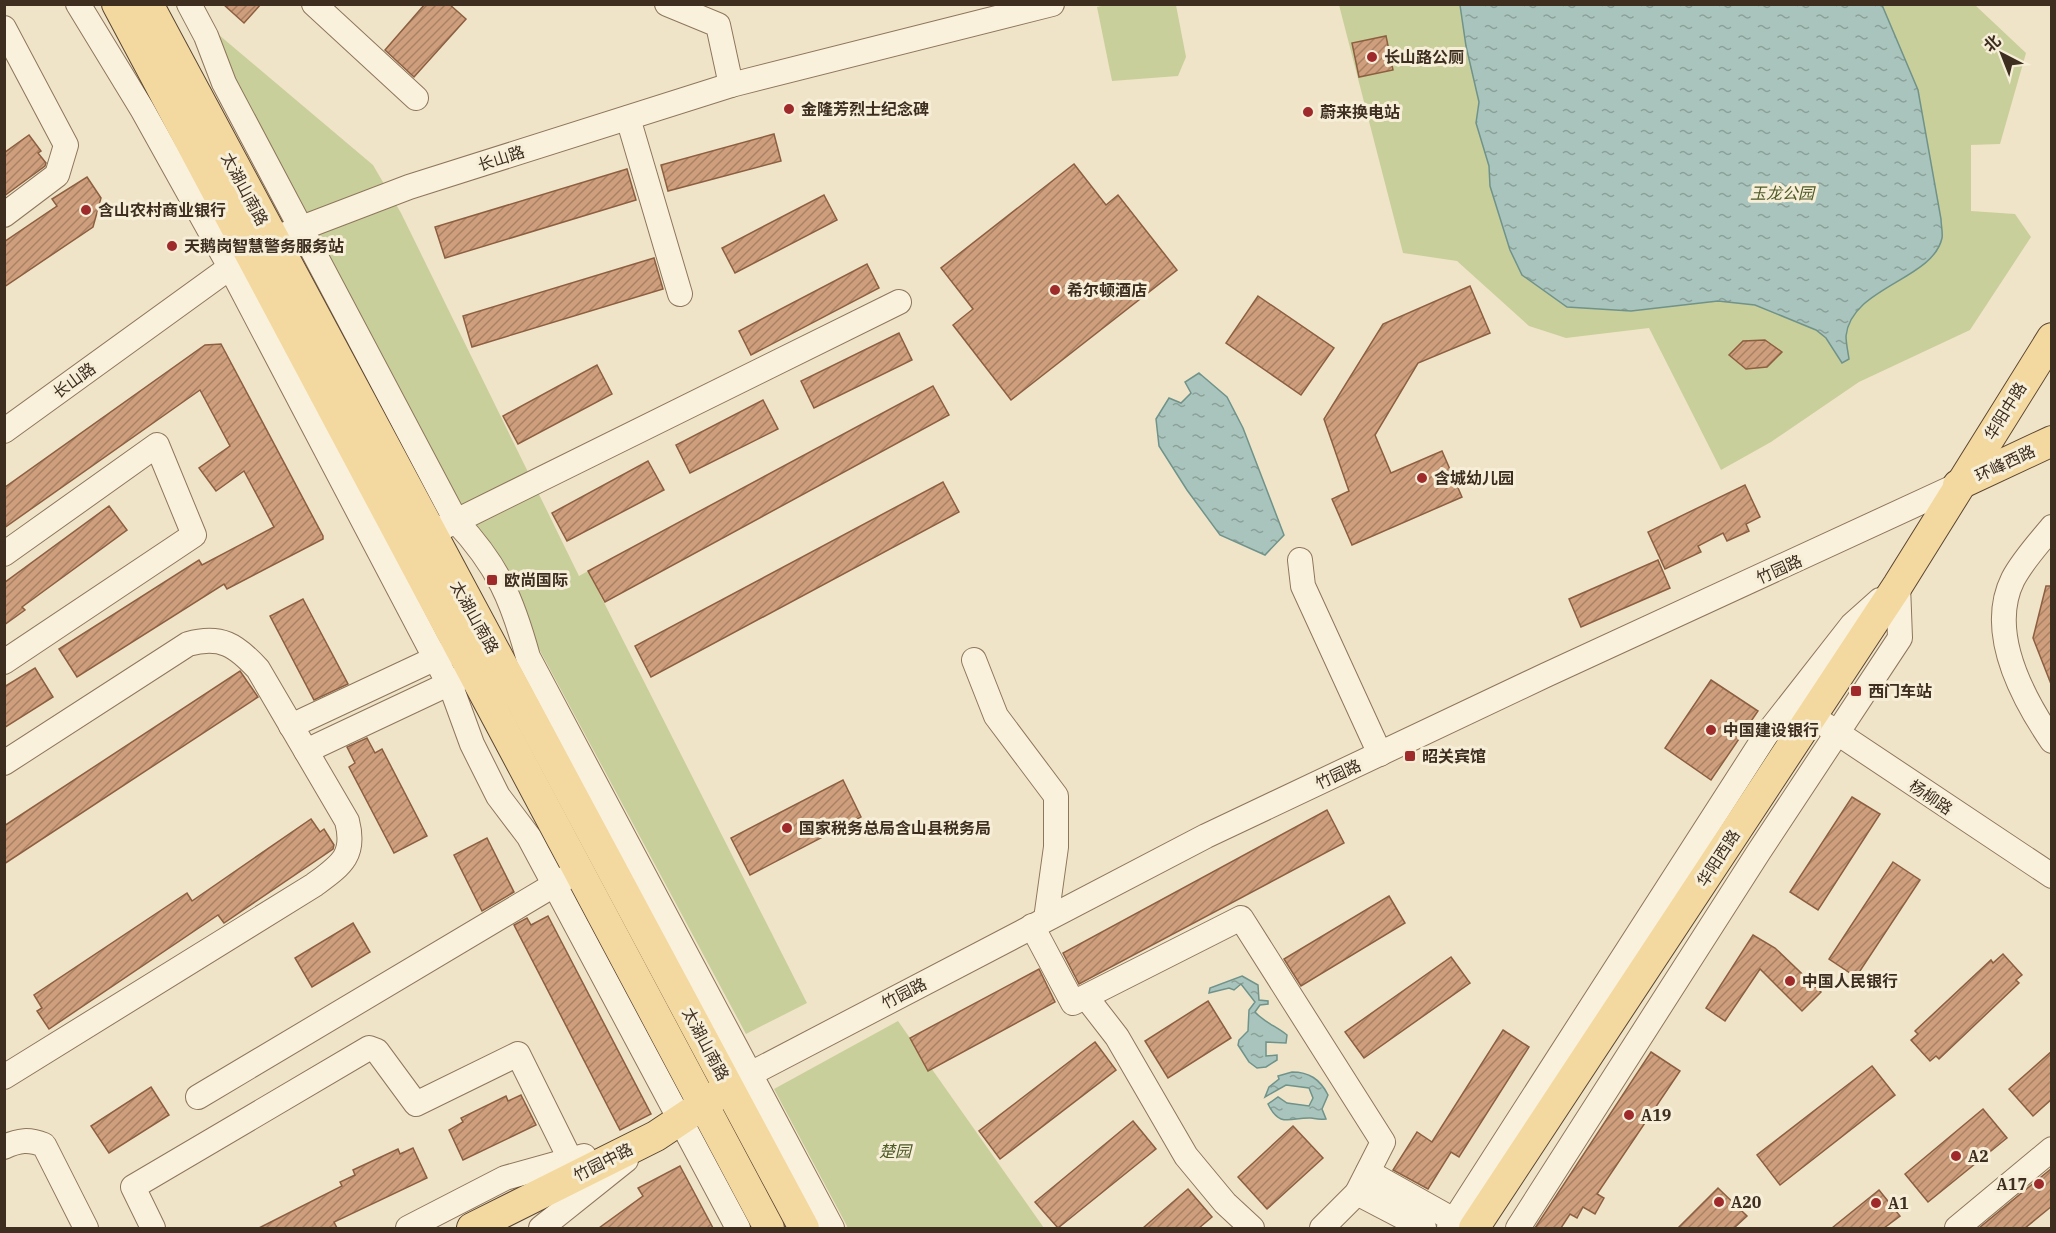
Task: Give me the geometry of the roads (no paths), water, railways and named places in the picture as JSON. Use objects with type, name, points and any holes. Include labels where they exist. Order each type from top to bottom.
[{"type":"main road","name":"太湖山南路","points":[[117,4],[250,253],[447,652],[567,877],[680,1120],[769,1228]]},
{"type":"main road","name":"太湖山南路","points":[[148,4],[250,253],[429,534],[605,854],[739,1080],[804,1228]]},
{"type":"main road","name":"华阳中路","points":[[1958,485],[2052,338]]},
{"type":"main road","name":"环峰西路","points":[[1958,485],[2052,441]]},
{"type":"main road","name":"华阳西路","points":[[1461,1227],[1812,716],[1898,585],[1958,485]]},
{"type":"main road","name":"竹园中路","points":[[472,1228],[578,1175],[680,1120],[739,1080]]},
{"type":"street","points":[[78,4],[142,109],[250,253]]},
{"type":"street","points":[[189,4],[206,36],[224,83],[456,521],[484,552],[514,608],[528,657],[739,1080],[832,1228]]},
{"type":"street","points":[[667,4],[718,25],[731,85]]},
{"type":"street","name":"长山路","points":[[4,431],[250,253],[301,228],[409,187],[731,85],[1052,4]]},
{"type":"street","points":[[327,9],[416,98]]},
{"type":"street","points":[[4,28],[66,145],[57,176],[4,215]]},
{"type":"street","points":[[628,118],[680,294]]},
{"type":"street","points":[[429,534],[899,302]]},
{"type":"street","points":[[4,554],[158,445],[194,535],[4,662]]},
{"type":"street","name":"竹园路","points":[[739,1080],[1206,837],[1958,485]]},
{"type":"street","points":[[2052,527],[2013,578],[2004,606],[2005,635],[2017,676],[2031,711],[2052,741]]},
{"type":"street","points":[[1300,560],[1303,586],[1380,754]]},
{"type":"street","points":[[1518,1228],[1900,638],[1898,585]]},
{"type":"street","points":[[1363,1183],[1461,1227],[1766,735],[1852,625],[1898,585]]},
{"type":"street","points":[[4,764],[188,644],[207,639],[226,643],[243,653],[258,669],[347,820],[351,838],[348,853],[339,866],[314,885],[4,1077]]},
{"type":"street","points":[[291,726],[447,652]]},
{"type":"street","points":[[974,660],[996,716],[1056,796],[1056,847],[1039,923],[1073,1003],[1241,918],[1383,1142],[1363,1183],[1322,1228]]},
{"type":"street","points":[[306,751],[461,678]]},
{"type":"street","name":"杨柳路","points":[[1812,716],[2024,860],[2052,876]]},
{"type":"street","points":[[198,1097],[605,854]]},
{"type":"street","points":[[1086,998],[1117,1037],[1186,1156],[1225,1203],[1252,1228]]},
{"type":"street","points":[[153,1228],[133,1187],[369,1048],[376,1051],[416,1104],[518,1054],[578,1175]]},
{"type":"street","points":[[408,1228],[505,1178],[680,1120]]},
{"type":"street","points":[[541,1228],[680,1120]]},
{"type":"street","points":[[680,1120],[738,1228]]},
{"type":"street","points":[[4,1147],[20,1140],[32,1140],[44,1145],[50,1152],[86,1228]]},
{"type":"street","points":[[1957,1228],[2052,1149]]},
{"type":"street","points":[[1363,1183],[1424,1228]]},
{"type":"water","name":"玉龙公园","points":[[1460,5],[1882,5],[1918,90],[1941,219],[1942,238],[1935,252],[1924,264],[1862,306],[1851,319],[1846,336],[1849,359],[1842,363],[1826,338],[1816,330],[1755,305],[1718,301],[1631,311],[1567,307],[1522,275],[1510,250],[1490,186],[1489,166],[1476,123],[1479,102],[1466,46]]},
{"type":"water","points":[[1199,373],[1227,397],[1243,428],[1284,535],[1265,555],[1220,535],[1159,446],[1156,419],[1169,398],[1181,403],[1191,393],[1185,382]]},
{"type":"water","points":[[1242,976],[1258,985],[1259,1000],[1268,1001],[1268,1004],[1260,1005],[1255,1012],[1287,1035],[1286,1043],[1266,1042],[1266,1056],[1277,1055],[1277,1060],[1266,1067],[1257,1068],[1249,1062],[1238,1045],[1239,1040],[1248,1031],[1249,1010],[1255,1002],[1241,984],[1234,990],[1229,988],[1209,993],[1210,988]]},
{"type":"water","points":[[1292,1072],[1304,1073],[1318,1081],[1325,1089],[1328,1095],[1322,1109],[1326,1119],[1286,1120],[1277,1117],[1272,1112],[1268,1104],[1278,1097],[1287,1103],[1309,1106],[1313,1098],[1309,1088],[1286,1085],[1265,1097],[1269,1087],[1279,1079],[1278,1076]]},
{"type":"place","name":"长山路公厕","points":[[1372,57]]},
{"type":"place","name":"金隆芳烈士纪念碑","points":[[789,109]]},
{"type":"place","name":"蔚来换电站","points":[[1308,112]]},
{"type":"place","name":"含山农村商业银行","points":[[86,210]]},
{"type":"place","name":"天鹅岗智慧警务服务站","points":[[172,246]]},
{"type":"place","name":"希尔顿酒店","points":[[1055,290]]},
{"type":"place","name":"含城幼儿园","points":[[1422,478]]},
{"type":"place","name":"欧尚国际","points":[[492,580]]},
{"type":"place","name":"西门车站","points":[[1856,691]]},
{"type":"place","name":"中国建设银行","points":[[1711,730]]},
{"type":"place","name":"昭关宾馆","points":[[1410,756]]},
{"type":"place","name":"国家税务总局含山县税务局","points":[[787,828]]},
{"type":"place","name":"中国人民银行","points":[[1790,981]]},
{"type":"place","name":"A19","points":[[1629,1115]]},
{"type":"place","name":"A2","points":[[1956,1156]]},
{"type":"place","name":"A17","points":[[2039,1184]]},
{"type":"place","name":"A20","points":[[1719,1202]]},
{"type":"place","name":"A1","points":[[1876,1203]]},
{"type":"park label","name":"楚园","points":[[895,1151]]}]
